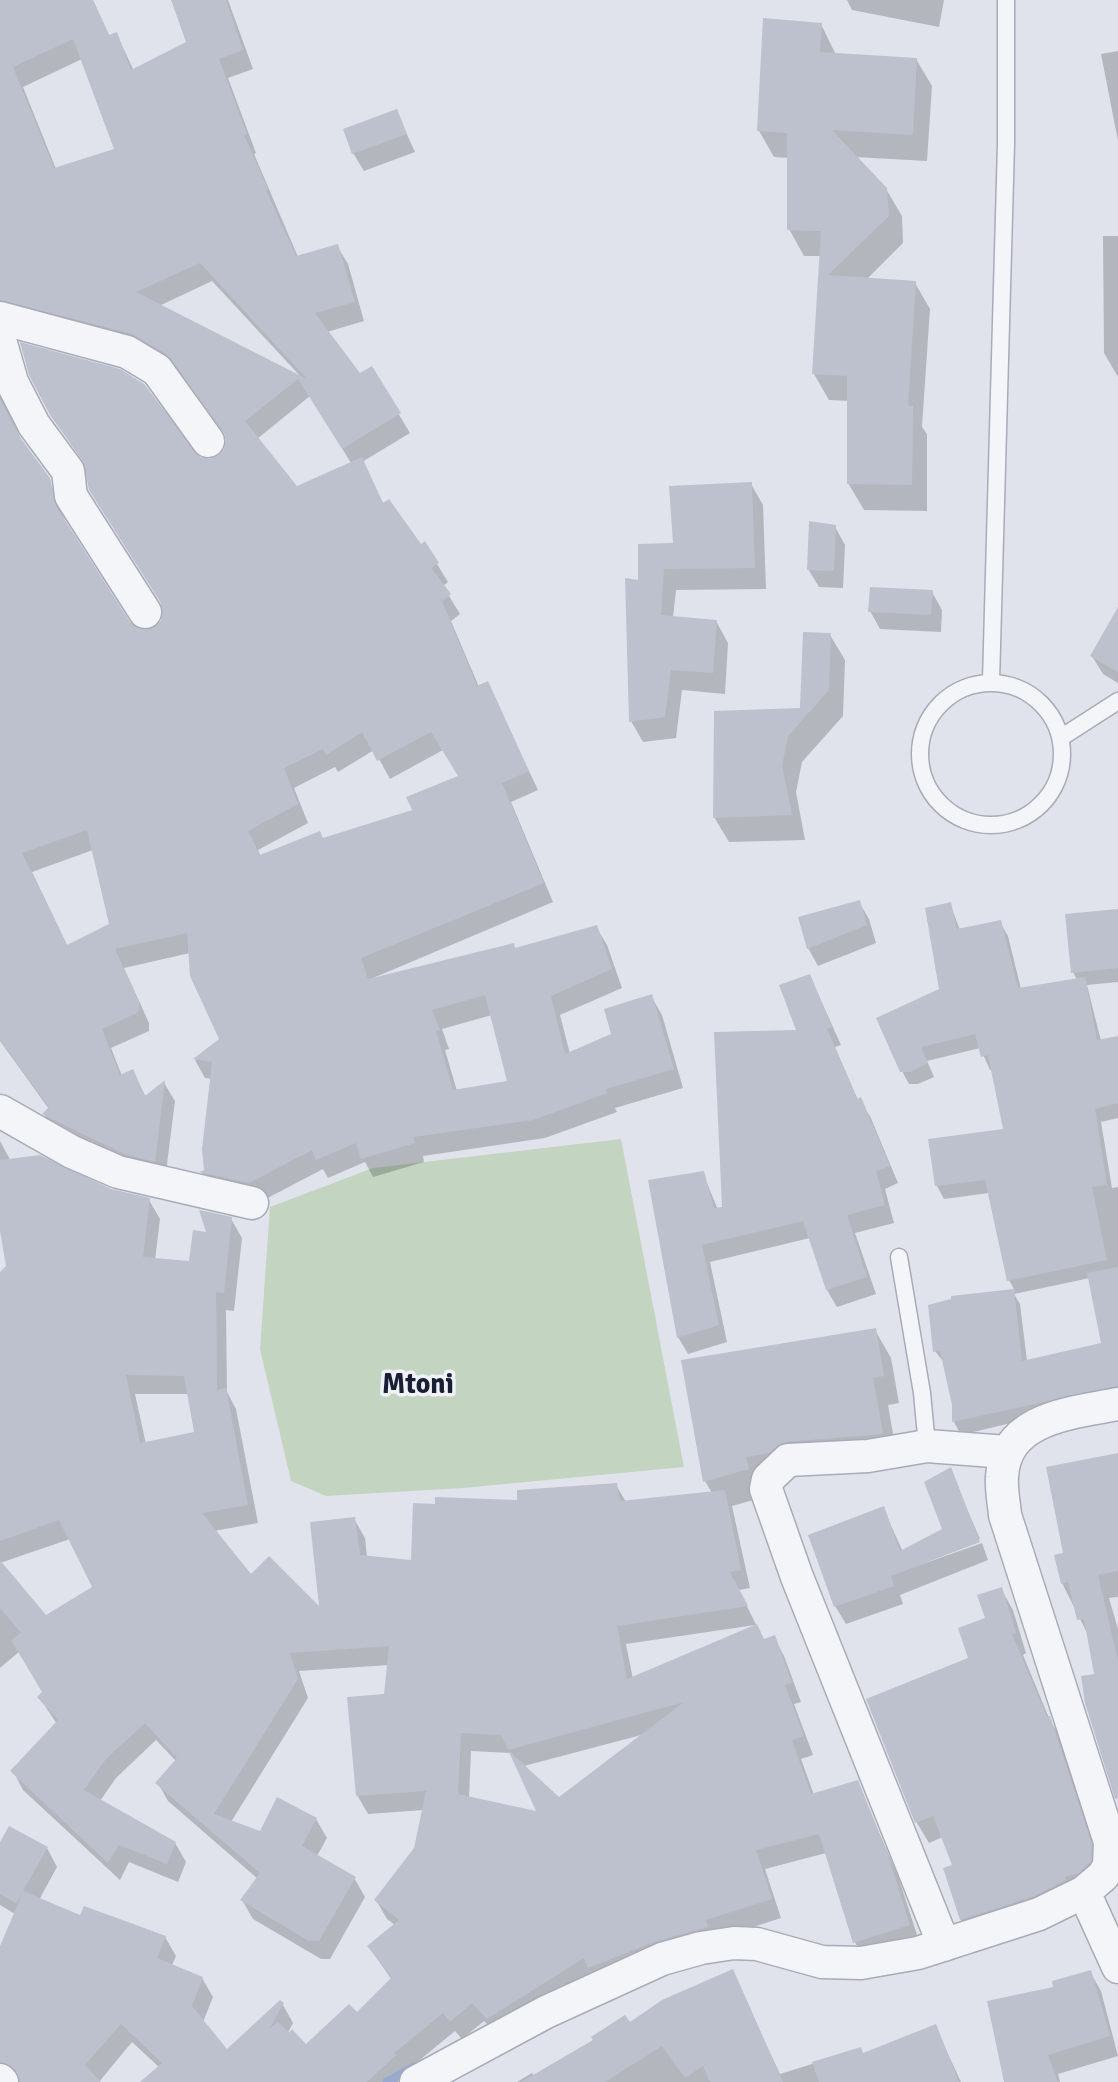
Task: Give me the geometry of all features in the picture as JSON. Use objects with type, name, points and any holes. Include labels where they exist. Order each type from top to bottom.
[{"type":"street","points":[[0,317],[127,352],[157,370],[208,441]]},
{"type":"street","points":[[0,340],[12,382],[34,425],[68,471],[71,496],[145,612]]},
{"type":"street","points":[[0,1111],[72,1152],[118,1172],[252,1203]]},
{"type":"street","points":[[416,2082],[546,2012],[662,1958],[734,1942],[757,1944],[841,1964],[918,1953],[1039,1914],[1084,1892],[1103,1876],[1109,1866],[1110,1842],[1005,1515],[1002,1478],[1007,1452],[1021,1435],[1037,1423],[1061,1415],[1118,1404]]},
{"type":"street","points":[[944,1945],[788,1554],[766,1489],[768,1479],[788,1460],[868,1456],[927,1446],[1007,1452]]},
{"type":"street","points":[[1084,1892],[1118,1968]]},
{"type":"lane","points":[[991,681],[1006,144],[1006,0]]},
{"type":"lane","points":[[991,681],[1022,688],[1048,708],[1062,737],[1063,764],[1054,790],[1036,810],[1012,823],[985,825],[959,818],[937,800],[923,777],[919,750],[926,723],[941,701],[964,687],[991,681]]},
{"type":"lane","points":[[1062,737],[1118,701]]},
{"type":"lane","points":[[899,1257],[922,1393],[927,1446]]},
{"type":"green space","points":[[621,1139],[684,1467],[463,1488],[326,1496],[291,1481],[260,1349],[270,1207],[373,1168]]},
{"type":"building","points":[[0,0],[93,0],[109,35],[117,32],[131,70],[186,42],[171,0],[226,0],[243,50],[219,59],[247,134],[244,135],[268,189],[266,190],[296,256],[338,244],[355,302],[315,313],[360,373],[372,366],[401,413],[342,449],[298,379],[245,421],[297,486],[362,457],[383,503],[389,499],[421,544],[425,541],[439,563],[431,568],[451,594],[442,601],[477,686],[488,681],[529,771],[502,783],[544,883],[361,958],[368,979],[514,943],[515,948],[597,925],[612,969],[551,996],[565,1054],[611,1034],[604,1009],[652,994],[674,1069],[606,1089],[607,1093],[533,1120],[413,1137],[415,1143],[361,1159],[356,1143],[316,1160],[312,1150],[249,1183],[199,1172],[204,1170],[202,1149],[212,1062],[193,1059],[219,1039],[190,976],[187,933],[115,949],[139,1002],[139,1012],[102,1029],[120,1075],[133,1069],[145,1096],[165,1080],[155,1162],[124,1154],[42,1114],[49,1107],[0,1040],[0,399],[19,436],[50,478],[56,506],[130,622],[145,630],[161,621],[161,603],[89,490],[83,461],[50,415],[29,375],[20,342],[120,369],[144,384],[200,457],[209,459],[218,456],[224,449],[226,440],[223,430],[166,354],[132,334],[0,300]],"holes":[[[73,39],[114,149],[54,168],[13,67]],[[200,263],[307,379],[136,292]],[[362,732],[377,761],[431,732],[458,776],[406,797],[412,810],[323,838],[320,831],[260,855],[248,831],[298,804],[284,768],[323,749],[326,755]],[[87,830],[109,924],[67,945],[22,853]],[[485,995],[507,1081],[453,1090],[436,1031],[440,1030],[432,1010]]]},
{"type":"building","points":[[763,18],[822,23],[820,52],[917,58],[913,135],[832,130],[887,188],[889,216],[828,275],[916,281],[908,406],[913,406],[912,485],[847,484],[847,376],[812,374],[821,231],[787,230],[787,133],[757,131]]},
{"type":"building","points":[[397,109],[407,134],[352,154],[343,129]]},
{"type":"building","points":[[752,482],[755,568],[664,569],[661,615],[717,620],[713,673],[671,670],[665,717],[629,722],[625,578],[638,580],[638,544],[673,543],[669,486]]},
{"type":"building","points":[[809,521],[836,525],[834,571],[807,570]]},
{"type":"building","points":[[870,587],[933,590],[931,615],[868,612]]},
{"type":"building","points":[[1118,607],[1118,672],[1090,656]]},
{"type":"building","points":[[803,632],[831,633],[829,690],[788,736],[782,766],[792,815],[713,818],[714,711],[800,708]]},
{"type":"building","points":[[860,900],[867,925],[807,949],[798,917]]},
{"type":"building","points":[[951,902],[957,929],[1001,920],[1018,988],[1085,977],[1097,1040],[1118,1036],[1118,1103],[1095,1109],[1107,1185],[1092,1187],[1107,1260],[1007,1281],[985,1180],[935,1186],[928,1139],[1003,1129],[988,1055],[981,1057],[975,1034],[921,1047],[928,1063],[910,1072],[900,1072],[876,1018],[939,989],[925,908]]},
{"type":"building","points":[[1118,909],[1118,968],[1071,973],[1065,914]]},
{"type":"building","points":[[810,974],[832,1027],[827,1029],[857,1099],[861,1097],[890,1166],[876,1171],[885,1205],[847,1215],[867,1277],[826,1290],[803,1221],[702,1245],[719,1325],[677,1338],[648,1180],[704,1171],[714,1208],[722,1207],[714,1032],[796,1030],[779,985]]},
{"type":"building","points":[[40,1155],[111,1189],[150,1198],[143,1257],[189,1261],[193,1230],[206,1232],[199,1210],[232,1217],[224,1293],[216,1292],[217,1390],[226,1388],[248,1505],[202,1513],[251,1574],[269,1556],[319,1606],[310,1522],[355,1517],[360,1555],[411,1560],[413,1503],[435,1504],[435,1497],[517,1500],[517,1490],[617,1483],[620,1501],[725,1490],[741,1570],[730,1572],[748,1606],[617,1626],[627,1679],[757,1624],[764,1639],[775,1635],[792,1683],[785,1685],[804,1736],[792,1740],[811,1794],[858,1780],[888,1855],[910,1925],[853,1943],[819,1834],[756,1850],[772,1899],[706,1920],[708,1927],[657,1941],[588,1968],[584,1958],[487,2019],[472,2003],[450,2022],[443,2013],[394,2053],[396,2055],[367,2082],[140,2082],[162,2063],[121,2024],[85,2065],[101,2082],[20,2082],[15,2069],[0,2062],[0,1946],[23,1892],[16,1903],[0,1894],[0,1842],[9,1826],[48,1847],[23,1891],[80,1915],[84,1906],[166,1936],[157,1958],[203,1977],[192,2006],[227,2049],[280,2000],[284,2003],[269,2029],[278,2022],[289,2032],[292,2029],[306,2044],[349,2004],[357,2012],[392,1977],[367,1946],[399,1920],[374,1900],[414,1848],[426,1791],[356,1796],[347,1697],[384,1694],[389,1646],[290,1653],[298,1679],[214,1814],[260,1831],[277,1797],[317,1818],[302,1846],[356,1877],[319,1941],[309,1941],[240,1900],[260,1873],[155,1783],[177,1758],[145,1723],[106,1759],[84,1790],[176,1842],[167,1864],[119,1845],[108,1863],[10,1771],[58,1720],[37,1697],[42,1692],[11,1640],[21,1633],[0,1608],[0,1560],[46,1615],[92,1587],[59,1520],[0,1541],[0,1272],[6,1266],[0,1231],[0,1160]],"holes":[[[126,1375],[184,1376],[194,1432],[140,1443]],[[684,1702],[559,1797],[508,1750]],[[461,1733],[501,1735],[536,1811],[458,1794]]]},
{"type":"building","points":[[1118,1267],[1118,1386],[952,1422],[952,1405],[940,1351],[933,1352],[928,1305],[951,1299],[951,1296],[1014,1289],[1022,1361],[1101,1343],[1087,1273]]},
{"type":"building","points":[[876,1328],[884,1376],[873,1378],[883,1434],[786,1442],[769,1453],[746,1457],[749,1469],[703,1482],[681,1360]]},
{"type":"building","points":[[1118,1453],[1118,1571],[1098,1575],[1118,1661],[1118,1798],[1115,1799],[1085,1703],[1081,1676],[1094,1674],[1084,1619],[1077,1620],[1068,1582],[1061,1584],[1054,1555],[1063,1553],[1046,1467]]},
{"type":"building","points":[[951,1467],[980,1542],[891,1576],[894,1586],[834,1607],[808,1535],[884,1506],[900,1551],[942,1529],[924,1482]]},
{"type":"building","points":[[1002,1587],[1016,1633],[1012,1634],[1047,1717],[1050,1716],[1092,1844],[1091,1861],[1079,1873],[1065,1877],[1066,1880],[1032,1897],[960,1920],[943,1868],[952,1865],[933,1816],[915,1823],[866,1699],[968,1658],[958,1628],[985,1618],[977,1595]]},
{"type":"building","points":[[733,1969],[783,2082],[710,2082],[703,2066],[685,2078],[662,2046],[605,2082],[521,2082],[593,2040],[591,2037],[625,2015],[630,2022],[662,2000]]},
{"type":"building","points":[[1091,1970],[1110,2036],[1048,2055],[1058,2082],[1004,2082],[987,2001],[1053,1987],[1052,1981]]},
{"type":"building","points":[[936,2024],[959,2082],[819,2082],[812,2062],[861,2047],[863,2053]]},
{"type":"waterway","points":[[387,2082],[414,2067]]},
{"type":"district","name":"Mtoni","points":[[418,1386]]}]
